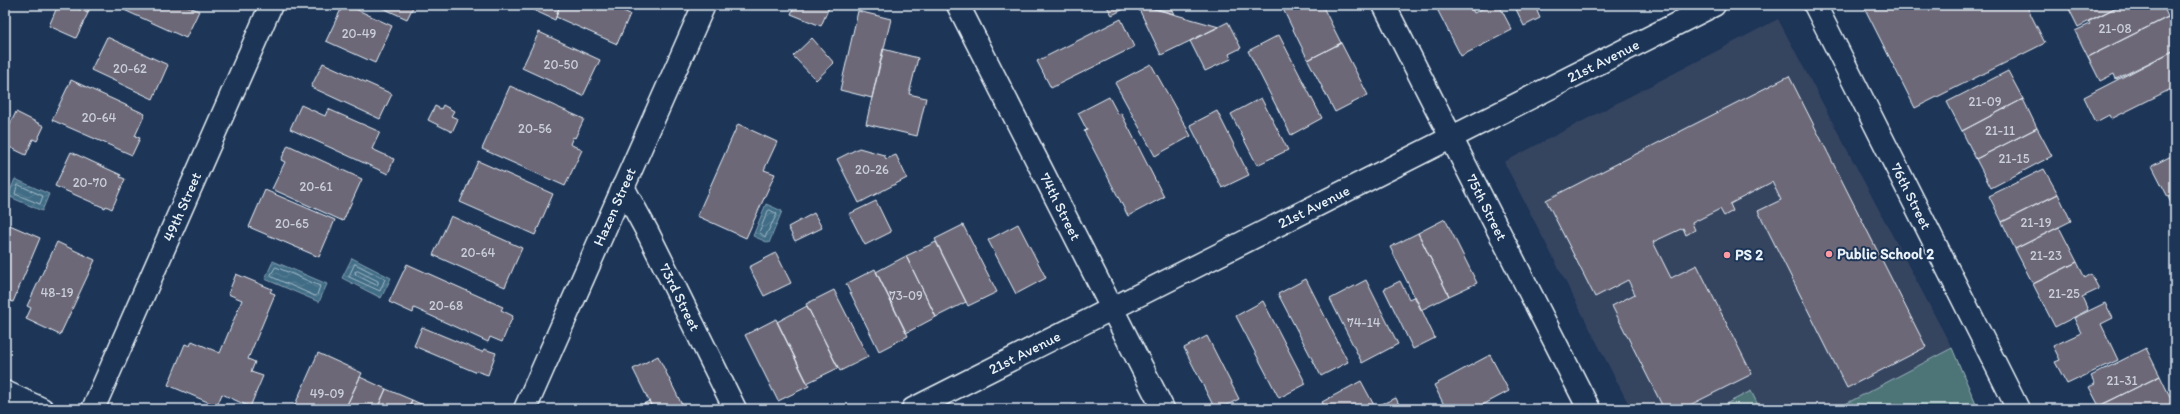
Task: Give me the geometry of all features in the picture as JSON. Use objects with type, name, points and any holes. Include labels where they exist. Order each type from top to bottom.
[{"type":"street","name":"49th Street","points":[[93,409],[272,5]]},
{"type":"street","name":"Hazen Street","points":[[525,409],[704,5]]},
{"type":"street","name":"74th Street","points":[[958,5],[1163,409]]},
{"type":"street","name":"75th Street","points":[[1384,5],[1589,409]]},
{"type":"street","name":"21st Avenue","points":[[913,409],[1113,310],[1714,5]]},
{"type":"street","name":"76th Street","points":[[1815,5],[2018,409]]},
{"type":"street","name":"73rd Street","points":[[623,187],[648,233],[734,409]]},
{"type":"street","points":[[5,392],[42,409]]},
{"type":"shaded area","name":"PS 2","points":[[1778,19],[1952,348],[1836,409],[1631,409],[1504,162]]},
{"type":"green space","points":[[1952,348],[1978,409],[1836,409]]},
{"type":"green space","points":[[1751,391],[1760,409],[1716,409]]},
{"type":"water","points":[[15,179],[49,194],[42,211],[8,196]]},
{"type":"water","points":[[766,204],[782,211],[769,243],[753,236]]},
{"type":"water","points":[[352,258],[391,278],[381,298],[342,278]]},
{"type":"water","points":[[273,261],[327,284],[319,302],[265,279]]},
{"type":"building","points":[[58,5],[70,5],[88,13],[76,38],[49,26]]},
{"type":"building","points":[[70,5],[91,5],[88,13]]},
{"type":"building","points":[[113,5],[185,5],[199,11],[186,38]]},
{"type":"building","points":[[343,5],[347,5],[392,26],[375,63],[326,41]]},
{"type":"building","points":[[376,5],[414,5],[407,19]]},
{"type":"building","points":[[530,5],[560,5],[555,20],[529,8]]},
{"type":"building","points":[[560,5],[610,5],[630,14],[617,44],[556,17]]},
{"type":"building","points":[[795,5],[830,5],[821,26],[791,14]]},
{"type":"building","points":[[1106,5],[1132,5],[1112,15]]},
{"type":"building","points":[[1137,5],[1166,12],[1219,27],[1161,55]]},
{"type":"building","points":[[1144,5],[1169,5],[1174,14]]},
{"type":"building","points":[[1290,5],[1322,5],[1341,43],[1308,60],[1283,9]]},
{"type":"building","points":[[1435,5],[1470,5],[1474,13],[1489,5],[1499,5],[1512,30],[1461,56]]},
{"type":"building","points":[[1514,5],[1549,5],[1537,11],[1540,18],[1524,26]]},
{"type":"building","points":[[1863,5],[2026,5],[2045,43],[1915,108]]},
{"type":"building","points":[[2067,5],[2121,5],[2078,27]]},
{"type":"building","points":[[2121,5],[2163,5],[2168,17],[2088,57],[2075,31],[2090,24],[2088,21]]},
{"type":"building","points":[[858,11],[891,19],[872,98],[840,90]]},
{"type":"building","points":[[2168,17],[2175,30],[2175,50],[2116,79],[2114,74],[2100,81],[2088,57]]},
{"type":"building","points":[[1121,19],[1134,47],[1051,88],[1037,61]]},
{"type":"building","points":[[1228,22],[1241,48],[1229,54],[1231,59],[1205,71],[1190,41]]},
{"type":"building","points":[[539,32],[600,60],[583,96],[522,68]]},
{"type":"building","points":[[1279,35],[1322,118],[1291,135],[1248,51]]},
{"type":"building","points":[[107,37],[168,65],[153,99],[91,70]]},
{"type":"building","points":[[812,38],[834,63],[816,80],[793,56]]},
{"type":"building","points":[[1341,43],[1368,95],[1335,112],[1308,60]]},
{"type":"building","points":[[883,49],[918,58],[909,94],[926,98],[917,136],[866,124]]},
{"type":"building","points":[[2175,50],[2175,87],[2111,119],[2109,115],[2096,122],[2084,97]]},
{"type":"building","points":[[323,63],[392,94],[380,119],[311,87]]},
{"type":"building","points":[[1151,64],[1191,136],[1155,156],[1115,83]]},
{"type":"building","points":[[2008,71],[2023,99],[1962,131],[1947,102]]},
{"type":"building","name":"Public School 2","points":[[1789,76],[1926,347],[1847,388],[1758,211],[1781,200],[1772,182],[1730,204],[1733,211],[1724,216],[1720,209],[1692,223],[1695,230],[1686,235],[1683,228],[1653,242],[1671,278],[1697,265],[1752,374],[1682,409],[1664,409],[1612,306],[1635,294],[1628,280],[1595,297],[1546,200]]},
{"type":"building","points":[[71,80],[145,114],[135,136],[140,138],[132,155],[52,120]]},
{"type":"building","points":[[510,86],[584,119],[575,138],[573,137],[570,144],[582,150],[565,186],[482,149]]},
{"type":"building","points":[[1109,97],[1118,114],[1121,113],[1164,197],[1128,216],[1084,131],[1087,130],[1078,113]]},
{"type":"building","points":[[1261,98],[1288,150],[1257,165],[1231,114]]},
{"type":"building","points":[[2023,99],[2037,128],[1976,159],[1962,131]]},
{"type":"building","points":[[301,105],[325,116],[328,109],[380,132],[372,149],[394,159],[388,174],[290,129]]},
{"type":"building","points":[[443,105],[454,111],[451,116],[458,119],[452,132],[428,120],[435,106],[441,109]]},
{"type":"building","points":[[1217,111],[1249,175],[1222,188],[1190,125]]},
{"type":"building","points":[[16,112],[44,126],[37,141],[33,139],[26,155],[5,145],[5,135]]},
{"type":"building","points":[[738,124],[777,142],[764,170],[775,174],[746,238],[697,216]]},
{"type":"building","points":[[2037,128],[2052,156],[1991,188],[1976,159]]},
{"type":"building","points":[[288,145],[362,179],[343,221],[272,189],[285,162],[281,160]]},
{"type":"building","points":[[859,148],[884,155],[886,159],[896,155],[907,178],[859,203],[837,159]]},
{"type":"building","points":[[71,152],[121,175],[120,177],[125,179],[112,209],[106,206],[105,208],[55,186]]},
{"type":"building","points":[[2175,154],[2175,193],[2168,197],[2152,166]]},
{"type":"building","points":[[478,161],[553,194],[535,235],[460,202]]},
{"type":"building","points":[[2044,169],[2058,194],[2002,222],[1989,196]]},
{"type":"building","points":[[265,190],[335,220],[319,257],[249,227]]},
{"type":"building","points":[[2175,193],[2175,211],[2168,197]]},
{"type":"building","points":[[2058,194],[2071,221],[2015,249],[2002,222]]},
{"type":"building","points":[[876,201],[891,232],[865,245],[849,214]]},
{"type":"building","points":[[814,213],[822,228],[795,241],[788,227]]},
{"type":"building","points":[[451,216],[522,248],[505,287],[433,255]]},
{"type":"building","points":[[1445,219],[1477,283],[1449,296],[1418,233]]},
{"type":"building","points":[[5,223],[40,238],[13,302],[5,299]]},
{"type":"building","points":[[1018,224],[1046,278],[1016,294],[988,240]]},
{"type":"building","points":[[963,225],[997,292],[968,306],[935,239]]},
{"type":"building","points":[[2059,227],[2077,262],[2033,284],[2015,249]]},
{"type":"building","points":[[1418,233],[1449,296],[1421,310],[1390,247]]},
{"type":"building","points":[[57,242],[95,260],[60,335],[26,319],[31,308],[27,306]]},
{"type":"building","points":[[936,242],[966,302],[936,317],[906,256]]},
{"type":"building","points":[[776,253],[791,283],[764,296],[749,267]]},
{"type":"building","points":[[906,256],[936,317],[906,333],[876,272]]},
{"type":"building","points":[[2077,262],[2085,278],[2091,274],[2099,289],[2082,297],[2088,310],[2055,327],[2033,284]]},
{"type":"building","points":[[407,264],[503,307],[501,310],[513,316],[502,342],[490,337],[488,342],[414,308],[413,313],[389,302]]},
{"type":"building","points":[[875,269],[908,336],[879,351],[846,284]]},
{"type":"building","points":[[236,274],[272,289],[270,292],[275,294],[248,359],[255,362],[251,372],[263,376],[250,407],[222,394],[217,406],[168,385],[185,344],[190,346],[192,341],[220,353],[242,300],[228,294]]},
{"type":"building","points":[[1306,279],[1348,362],[1321,376],[1278,294]]},
{"type":"building","points":[[1366,280],[1398,344],[1362,363],[1330,299]]},
{"type":"building","points":[[1400,281],[1409,299],[1415,296],[1435,338],[1413,349],[1384,289]]},
{"type":"building","points":[[834,290],[868,357],[840,371],[806,304]]},
{"type":"building","points":[[1263,301],[1306,384],[1279,398],[1236,316]]},
{"type":"building","points":[[2105,303],[2113,318],[2101,324],[2118,360],[2067,384],[2055,362],[2060,360],[2053,346],[2081,333],[2074,318]]},
{"type":"building","points":[[807,306],[838,368],[807,383],[777,322]]},
{"type":"building","points":[[776,319],[809,386],[778,401],[745,335]]},
{"type":"building","points":[[422,327],[482,352],[484,349],[496,353],[488,375],[475,372],[414,346]]},
{"type":"building","points":[[1207,336],[1239,399],[1219,409],[1215,409],[1184,348]]},
{"type":"building","points":[[2146,348],[2160,376],[2099,406],[2089,387],[2095,384],[2091,376]]},
{"type":"building","points":[[318,353],[362,373],[345,409],[293,409]]},
{"type":"building","points":[[1490,355],[1509,391],[1475,409],[1446,409],[1434,385]]},
{"type":"building","points":[[658,356],[684,409],[653,409],[633,369]]},
{"type":"building","points":[[2160,376],[2174,405],[2165,409],[2100,409],[2099,406]]},
{"type":"building","points":[[360,377],[386,389],[377,409],[345,409]]},
{"type":"building","points":[[1361,381],[1375,407],[1372,409],[1326,409],[1322,402]]},
{"type":"building","points":[[386,389],[412,400],[408,409],[377,409]]},
{"type":"building","points":[[1396,398],[1401,409],[1379,409],[1377,406]]},
{"type":"building","points":[[412,400],[432,409],[408,409]]},
{"type":"building","points":[[649,401],[653,409],[634,409]]},
{"type":"building","points":[[1323,404],[1326,409],[1314,409]]},
{"type":"building","points":[[1074,405],[1076,409],[1065,409]]},
{"type":"building","points":[[1522,405],[1524,409],[1515,409]]},
{"type":"building","points":[[2174,405],[2175,409],[2165,409]]},
{"type":"place","name":"Public School 2","points":[[1829,254]]},
{"type":"place","name":"PS 2","points":[[1727,255]]}]
